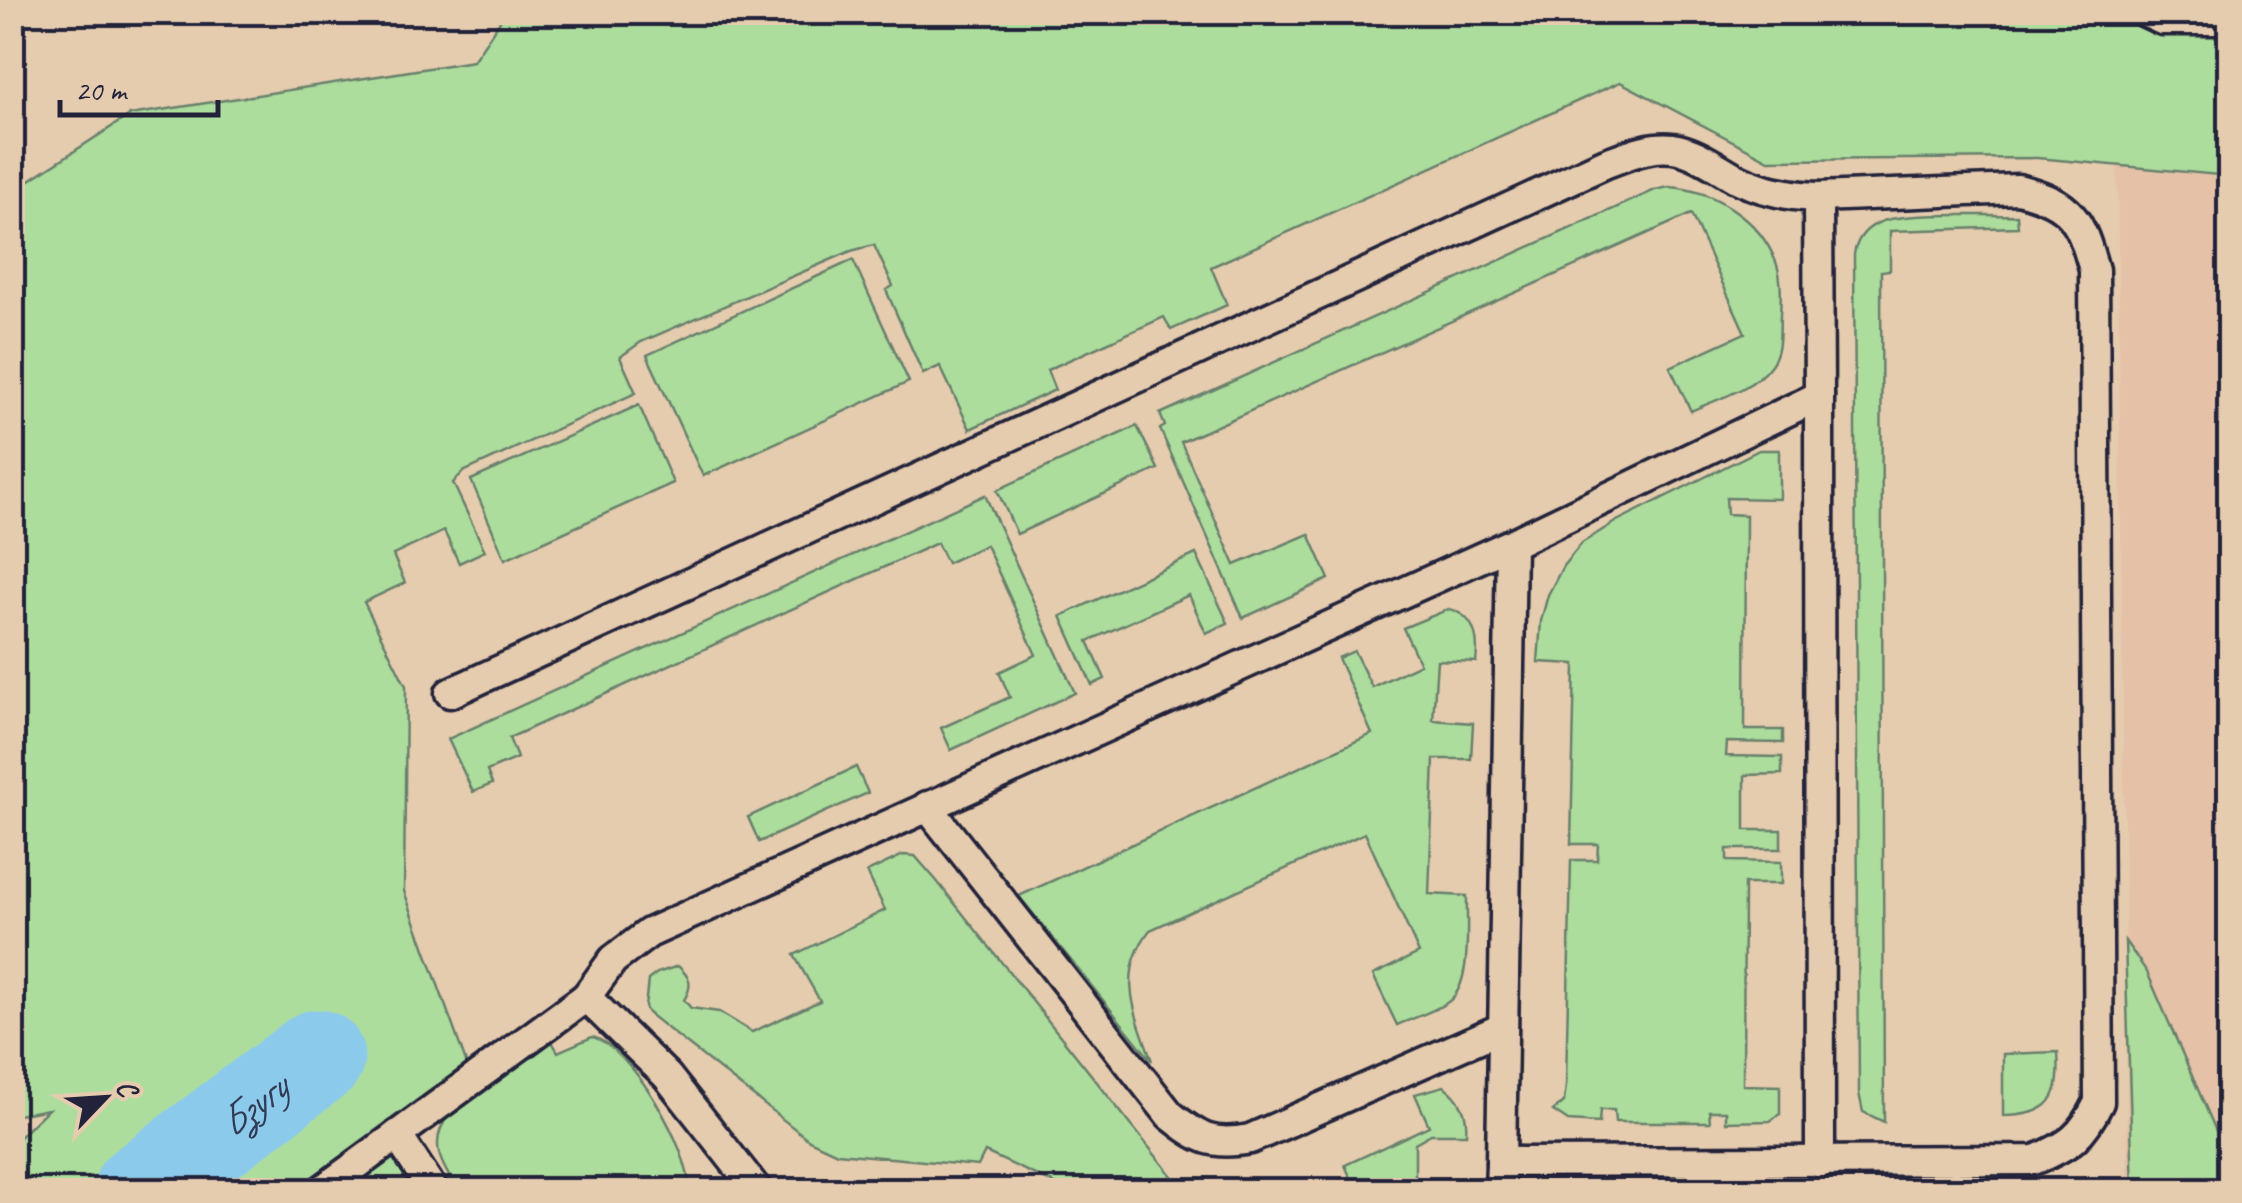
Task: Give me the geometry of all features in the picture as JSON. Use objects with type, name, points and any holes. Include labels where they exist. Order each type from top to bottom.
[{"type":"lane","points":[[2145,12],[2162,20],[2230,20]]},
{"type":"lane","points":[[450,693],[1606,163],[1646,149],[1692,152],[1740,180],[1782,195],[1818,198],[2018,189],[2050,197],[2074,217],[2094,270],[2099,1102],[2085,1129],[2066,1147],[2035,1160],[1820,1163],[1501,1176],[1511,544]]},
{"type":"lane","points":[[1818,198],[1820,1163]]},
{"type":"lane","points":[[322,1190],[586,997],[613,960],[649,933],[1511,544],[1818,396]]},
{"type":"lane","points":[[927,806],[1170,1115],[1192,1133],[1220,1144],[1250,1139],[1502,1028]]},
{"type":"lane","points":[[586,997],[667,1076],[757,1190]]},
{"type":"lane","points":[[397,1135],[432,1190]]},
{"type":"shaded area","points":[[2117,143],[2229,176],[2229,1190],[2128,1190]]},
{"type":"green space","points":[[506,12],[2229,13],[2229,176],[2037,158],[1769,160],[1620,82],[1211,267],[1227,305],[1171,330],[1164,317],[1047,370],[1055,390],[970,429],[940,366],[923,374],[886,290],[893,286],[874,245],[851,251],[641,342],[620,357],[636,393],[463,472],[453,483],[485,551],[459,563],[444,531],[393,555],[405,583],[364,602],[406,686],[404,891],[467,1065],[299,1190],[13,1190],[13,1143],[48,1109],[13,1116],[13,191],[130,115],[473,61]]},
{"type":"green space","points":[[1669,187],[1718,200],[1747,220],[1768,246],[1780,281],[1780,335],[1776,354],[1763,374],[1733,393],[1691,411],[1670,367],[1745,333],[1691,214],[1181,442],[1235,565],[1309,534],[1329,579],[1243,618],[1160,429],[1165,426],[1160,414]]},
{"type":"green space","points":[[2017,215],[2018,227],[1890,231],[1890,270],[1881,271],[1884,1122],[1863,1112],[1859,1093],[1854,254],[1857,243],[1872,226],[1895,218]]},
{"type":"green space","points":[[853,260],[909,382],[703,476],[647,355]]},
{"type":"green space","points":[[639,405],[673,483],[505,559],[471,480]]},
{"type":"green space","points":[[1137,426],[1158,469],[1017,534],[997,490]]},
{"type":"green space","points":[[1759,450],[1779,450],[1779,499],[1726,498],[1727,514],[1746,515],[1745,730],[1783,730],[1783,743],[1727,742],[1726,756],[1782,757],[1782,774],[1745,775],[1745,830],[1781,830],[1781,849],[1727,849],[1727,861],[1781,862],[1781,884],[1744,884],[1743,1085],[1780,1086],[1780,1114],[1770,1121],[1726,1122],[1726,1111],[1709,1111],[1710,1122],[1615,1122],[1614,1110],[1600,1110],[1599,1123],[1568,1121],[1553,1111],[1564,1102],[1566,1085],[1571,860],[1597,860],[1598,844],[1571,844],[1575,664],[1538,662],[1541,621],[1548,595],[1563,566],[1582,543],[1615,522]]},
{"type":"green space","points":[[985,495],[1075,693],[951,750],[941,728],[1010,697],[999,672],[1036,655],[986,545],[947,563],[937,543],[509,738],[517,758],[487,771],[492,784],[473,792],[448,739]]},
{"type":"green space","points":[[1196,554],[1228,623],[1206,633],[1189,595],[1088,641],[1105,679],[1092,685],[1061,616]]},
{"type":"green space","points":[[1449,609],[1470,623],[1477,645],[1476,662],[1437,660],[1433,720],[1473,723],[1471,759],[1434,759],[1429,894],[1467,896],[1465,968],[1456,994],[1442,1006],[1397,1025],[1373,975],[1419,953],[1365,833],[1150,930],[1140,946],[1131,978],[1135,1010],[1152,1061],[1019,896],[1372,734],[1338,658],[1354,651],[1372,687],[1420,664],[1403,628]]},
{"type":"green space","points":[[856,767],[868,793],[759,842],[748,817]]},
{"type":"green space","points":[[903,855],[915,856],[936,880],[1183,1190],[1068,1190],[985,1152],[978,1166],[837,1153],[809,1140],[648,1013],[648,980],[678,966],[689,982],[684,1000],[691,1008],[719,1012],[752,1032],[820,1001],[794,955],[885,910],[867,872]]},
{"type":"green space","points":[[2125,941],[2147,972],[2229,1161],[2229,1190],[2133,1190]]},
{"type":"green space","points":[[592,1037],[624,1059],[656,1102],[680,1151],[689,1190],[458,1190],[439,1153],[439,1134],[450,1114],[551,1040],[558,1052]]},
{"type":"green space","points":[[2058,1052],[2058,1082],[2050,1101],[2033,1112],[2003,1116],[2003,1054]]},
{"type":"green space","points":[[1444,1086],[1462,1107],[1466,1134],[1431,1134],[1415,1143],[1415,1190],[1331,1190],[1352,1181],[1345,1165],[1429,1126],[1415,1094]]},
{"type":"green space","points":[[389,1153],[404,1161],[426,1190],[319,1190]]},
{"type":"waterway","name":"Бзугу","points":[[141,1190],[317,1057]]}]
